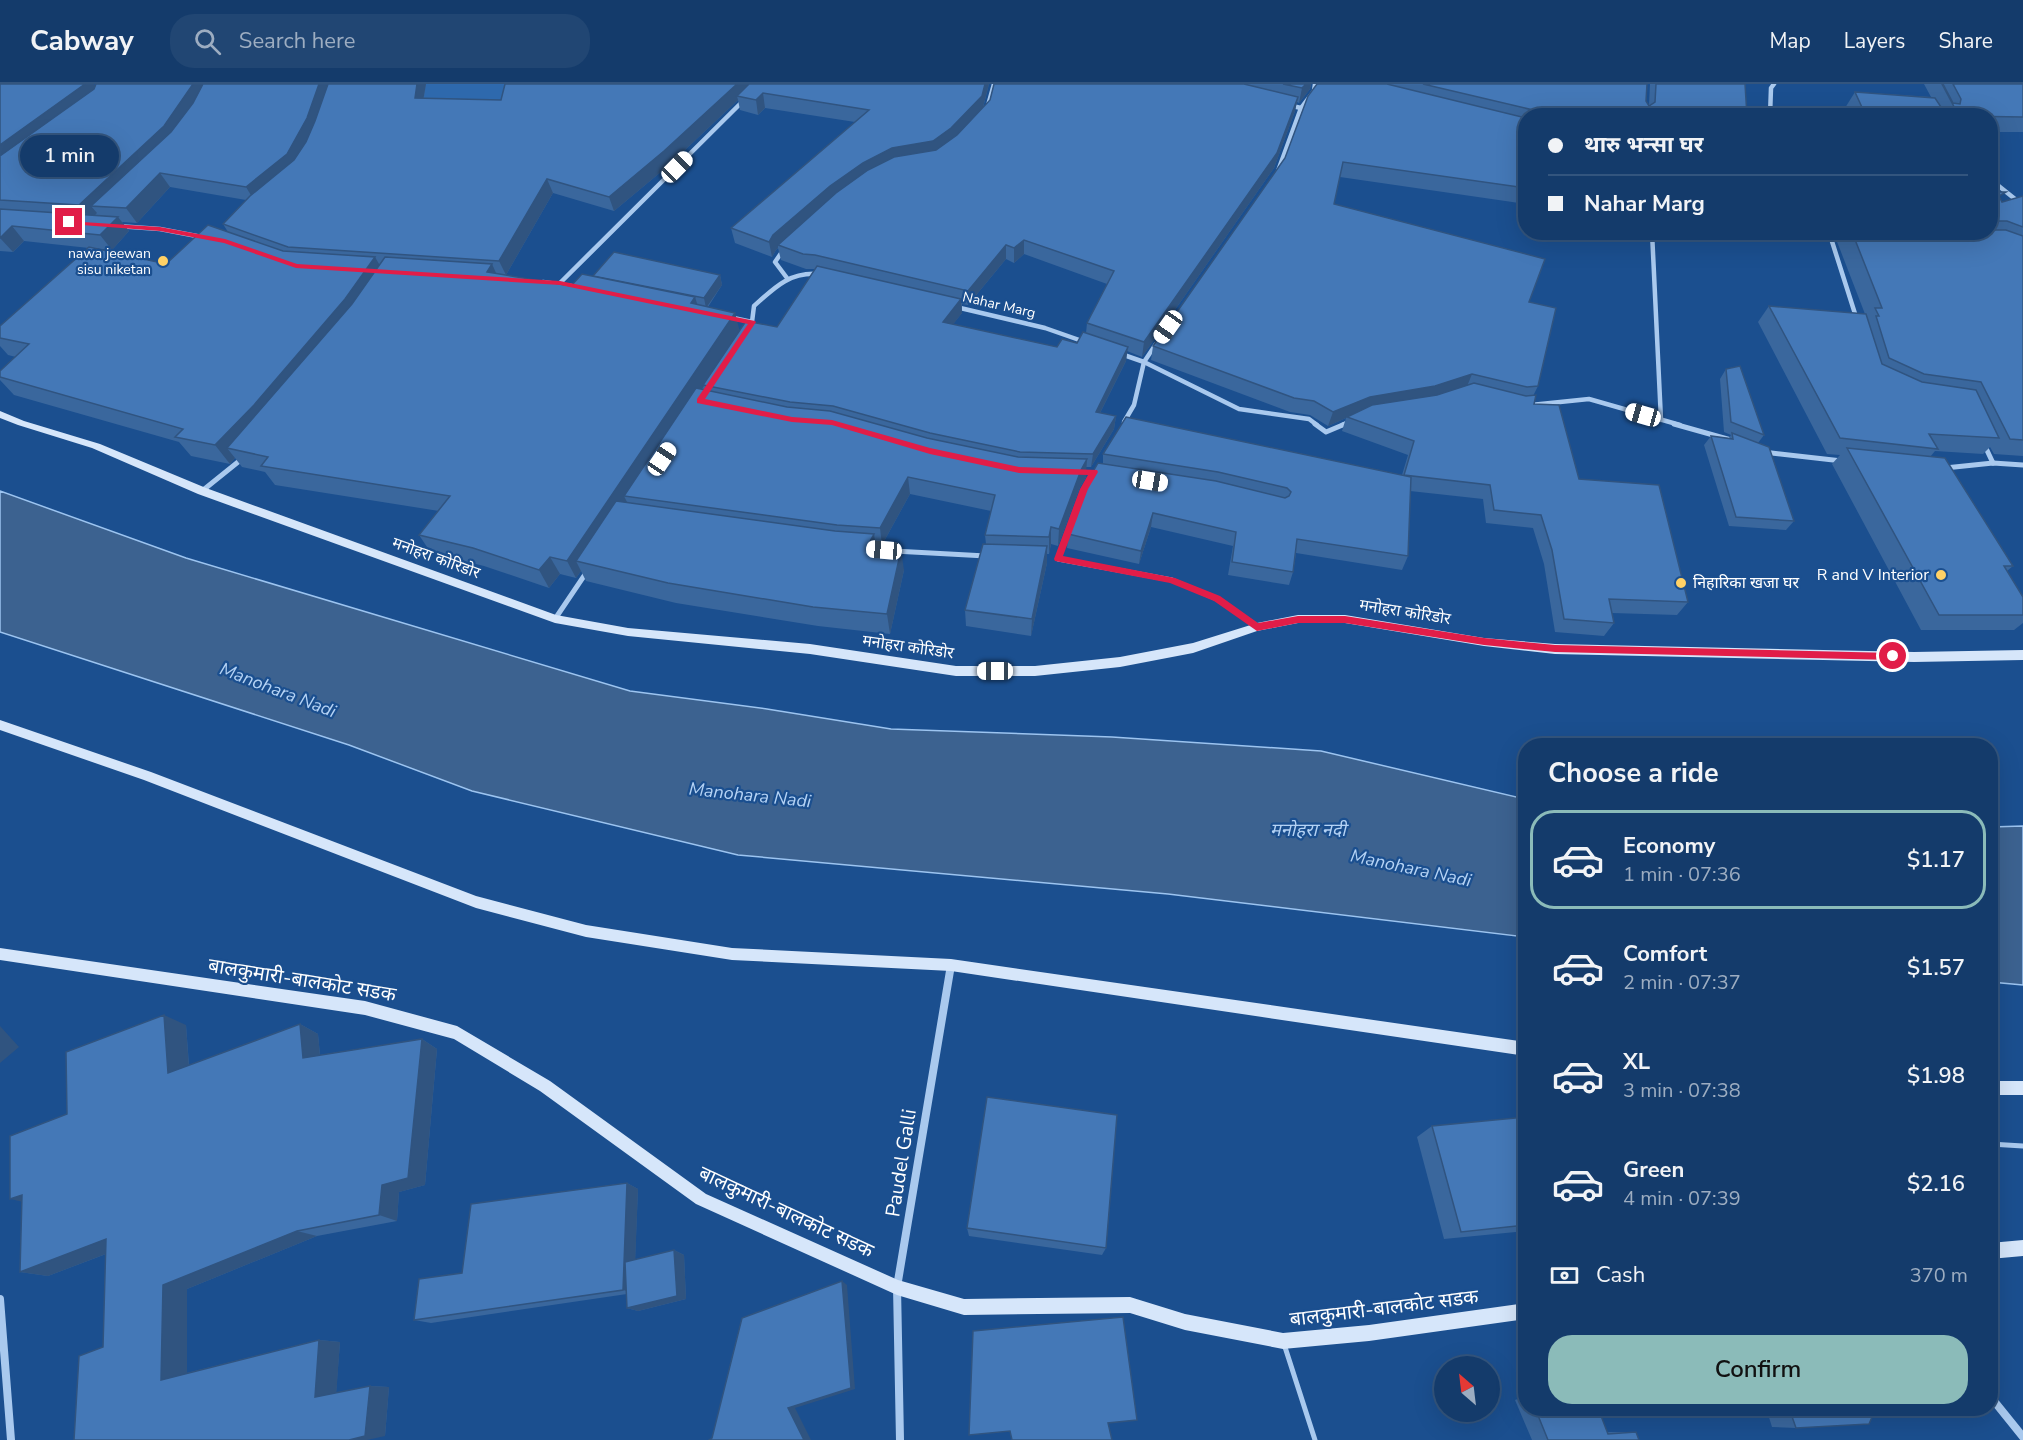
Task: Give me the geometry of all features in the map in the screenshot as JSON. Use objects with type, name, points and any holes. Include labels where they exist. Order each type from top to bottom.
[{"type":"main road","name":"मनोहरा कोरिडोर","points":[[0,414],[21,423],[96,446],[202,492],[555,619],[628,632],[810,650],[956,672],[1035,671],[1120,662],[1193,648],[1257,627],[1298,619],[1345,619],[1484,642],[1555,649],[1914,657],[2023,655]]},
{"type":"main road","points":[[0,725],[158,780],[476,902],[586,931],[732,954],[951,965],[1518,1048]]},
{"type":"main road","name":"बालकुमारी-बालकोट सडक","points":[[0,954],[365,1008],[457,1033],[545,1086],[701,1199],[897,1287],[964,1307],[1130,1305],[1185,1322],[1283,1341],[1369,1333],[1518,1312]]},
{"type":"main road","points":[[1998,1088],[2023,1088]]},
{"type":"main road","points":[[1998,1250],[2023,1248]]},
{"type":"street","points":[[986,113],[994,84]]},
{"type":"street","points":[[1272,179],[1278,170],[1301,108],[1314,91],[1315,84]]},
{"type":"street","points":[[1770,108],[1771,88],[1774,84]]},
{"type":"street","points":[[560,283],[752,92]]},
{"type":"street","points":[[1278,103],[1301,108]]},
{"type":"street","points":[[1998,185],[2023,204]]},
{"type":"street","points":[[2013,208],[2023,204]]},
{"type":"street","points":[[115,225],[160,229],[214,239]]},
{"type":"street","points":[[1653,240],[1661,420]]},
{"type":"street","points":[[1831,240],[1860,331]]},
{"type":"street","points":[[786,247],[779,253],[775,262],[787,278]]},
{"type":"street","points":[[746,332],[752,322],[754,306],[787,278],[796,273],[828,277]]},
{"type":"street","points":[[536,281],[583,288]]},
{"type":"street","name":"Nahar Marg","points":[[953,307],[1045,328],[1089,343]]},
{"type":"street","points":[[718,315],[752,322]]},
{"type":"street","points":[[1123,424],[1134,405],[1144,362],[1157,342]]},
{"type":"street","points":[[1111,351],[1144,362],[1239,409],[1309,419],[1326,432],[1356,419]]},
{"type":"street","points":[[1520,406],[1589,399],[1741,444]]},
{"type":"street","points":[[1983,442],[1993,463]]},
{"type":"street","points":[[1752,448],[1764,452],[1846,461]]},
{"type":"street","points":[[202,492],[245,456]]},
{"type":"street","points":[[1939,469],[1993,463],[2023,465]]},
{"type":"street","points":[[1058,559],[1084,489],[1094,472],[1083,472]]},
{"type":"street","points":[[884,550],[999,557]]},
{"type":"street","points":[[1046,558],[1172,580],[1217,599],[1257,627]]},
{"type":"street","points":[[555,619],[592,563]]},
{"type":"street","name":"Paudel Galli","points":[[900,1440],[897,1287],[951,965]]},
{"type":"street","points":[[0,1299],[11,1440]]},
{"type":"street","points":[[1998,1406],[2023,1437]]},
{"type":"lane","points":[[1998,1144],[2023,1146]]},
{"type":"lane","points":[[1283,1341],[1315,1440]]},
{"type":"shaded area","points":[[425,84],[510,84],[495,111],[414,113]]},
{"type":"water","name":"मनोहरा नदी","points":[[0,491],[186,558],[630,691],[767,709],[891,729],[1112,737],[1321,751],[1518,797],[1518,936],[1168,894],[738,855],[472,791],[349,745],[0,632]]},
{"type":"water","points":[[2023,826],[2023,985],[1998,983],[1998,827]]},
{"type":"building","points":[[0,84],[85,84],[0,145]]},
{"type":"building","points":[[96,84],[193,84],[164,126],[79,205],[0,200],[0,156],[94,89]]},
{"type":"building","points":[[203,84],[319,84],[307,118],[287,154],[246,187],[160,173],[126,208],[91,206],[171,132],[193,103]]},
{"type":"building","points":[[328,84],[417,84],[415,98],[501,100],[505,84],[737,84],[664,151],[609,197],[547,179],[499,261],[288,247],[223,224],[250,196],[294,160],[306,142]]},
{"type":"building","points":[[749,84],[985,84],[982,96],[951,128],[933,141],[892,148],[863,163],[830,186],[773,235],[769,242],[731,228],[869,110],[763,93],[756,100],[737,96]]},
{"type":"building","points":[[994,84],[1244,84],[1298,97],[1277,153],[1144,342],[1087,323],[1114,271],[1024,240],[1014,248],[1006,245],[968,291],[803,254],[778,245],[836,193],[868,170],[894,157],[936,150],[957,135],[990,100]]},
{"type":"building","points":[[1283,84],[1306,84],[1302,88]]},
{"type":"building","points":[[1317,84],[1387,84],[1518,116],[1518,187],[1343,162],[1334,204],[1545,259],[1529,302],[1556,308],[1538,386],[1527,387],[1472,374],[1435,386],[1370,397],[1333,412],[1314,401],[1294,398],[1153,346],[1285,158],[1308,96]]},
{"type":"building","points":[[1423,84],[1647,84],[1646,101],[1649,106],[1655,102],[1656,84],[1745,84],[1746,108],[1525,108]]},
{"type":"building","points":[[1942,84],[1953,103],[1960,104],[1961,99],[1953,84],[2023,84],[2023,117],[1998,117],[1998,108],[1955,108]]},
{"type":"building","points":[[1855,92],[1935,98],[1942,108],[1862,108]]},
{"type":"building","points":[[1998,192],[2006,192],[1999,196],[2002,202],[2023,196],[2023,227],[2007,221],[1998,221]]},
{"type":"building","points":[[0,209],[118,217],[100,235],[12,226],[0,238]]},
{"type":"building","points":[[208,225],[283,251],[375,257],[345,299],[254,405],[215,445],[175,437],[183,429],[0,377],[0,371],[29,344],[0,338],[0,326],[89,247],[166,264]]},
{"type":"building","points":[[1998,230],[2006,230],[2023,236],[2023,440],[2010,439],[1981,382],[1924,374],[1889,358],[1876,316],[1879,316],[1875,308],[1882,308],[1855,240],[1998,240]]},
{"type":"building","points":[[614,252],[720,275],[704,298],[593,276]]},
{"type":"building","points":[[385,257],[492,264],[487,272],[571,286],[582,274],[695,297],[691,303],[735,313],[567,561],[550,557],[539,570],[473,548],[419,535],[450,496],[261,466],[268,457],[227,448],[352,304]]},
{"type":"building","points":[[817,266],[961,299],[943,322],[1057,347],[1062,339],[1077,343],[1083,332],[1128,347],[1096,412],[1116,416],[1093,454],[1020,452],[930,433],[833,406],[790,402],[703,385],[746,321],[777,327]]},
{"type":"building","points":[[1769,306],[1866,314],[1882,364],[1922,382],[1976,390],[1999,438],[1929,434],[1938,449],[1840,438]]},
{"type":"building","points":[[1740,366],[1764,435],[1731,422],[1726,369]]},
{"type":"building","points":[[1474,383],[1526,396],[1536,395],[1534,404],[1559,405],[1579,479],[1659,485],[1688,602],[1609,599],[1614,623],[1564,619],[1552,550],[1541,515],[1494,510],[1490,485],[1404,475],[1414,441],[1347,417],[1372,405],[1437,395]]},
{"type":"building","points":[[696,388],[787,407],[830,411],[927,438],[1018,457],[1087,459],[1059,529],[1051,527],[1049,537],[985,535],[995,495],[908,477],[880,528],[837,525],[624,496]]},
{"type":"building","points":[[1126,417],[1411,477],[1408,556],[1297,539],[1293,572],[1232,562],[1236,532],[1153,513],[1141,551],[1068,534],[1090,477],[1098,463],[1216,481],[1285,498],[1291,492],[1287,488],[1218,472],[1103,454]]},
{"type":"building","points":[[1732,433],[1769,447],[1794,521],[1736,517],[1711,436],[1733,439]]},
{"type":"building","points":[[1847,448],[1945,458],[2013,566],[2004,566],[2023,597],[2023,615],[1939,615]]},
{"type":"building","points":[[616,501],[835,531],[874,534],[868,545],[901,550],[887,614],[813,607],[668,583],[576,561]]},
{"type":"building","points":[[983,544],[1047,546],[1032,619],[965,610]]},
{"type":"building","points":[[164,1015],[168,1073],[300,1024],[303,1058],[422,1039],[408,1178],[382,1185],[379,1215],[297,1231],[163,1285],[161,1380],[319,1340],[315,1397],[370,1386],[365,1436],[349,1440],[74,1440],[79,1356],[103,1347],[106,1239],[20,1272],[22,1195],[10,1199],[10,1136],[67,1114],[66,1052]]},
{"type":"building","points":[[987,1097],[1117,1115],[1106,1248],[967,1228]]},
{"type":"building","points":[[1518,1118],[1518,1226],[1461,1232],[1432,1126]]},
{"type":"building","points":[[627,1183],[623,1290],[414,1320],[419,1279],[462,1273],[471,1204]]},
{"type":"building","points":[[674,1250],[677,1296],[627,1308],[625,1262]]},
{"type":"building","points":[[842,1281],[851,1388],[788,1408],[804,1440],[709,1440],[712,1438],[742,1318]]},
{"type":"building","points":[[1123,1317],[1137,1420],[1108,1423],[1112,1440],[1012,1440],[1010,1431],[969,1435],[973,1331]]},
{"type":"building","points":[[1538,1416],[1601,1416],[1608,1434],[1636,1432],[1639,1440],[1548,1440]]},
{"type":"building","points":[[1792,1416],[1872,1416],[1869,1424],[1796,1428]]},
{"type":"place","name":"nawa jeewan sisu niketan","points":[[163,261]]},
{"type":"place","name":"R and V Interior","points":[[1941,575]]},
{"type":"place","name":"निहारिका खजा घर","points":[[1681,583]]},
{"type":"route","points":[[69,222],[160,229],[225,241],[296,266],[560,283],[752,322],[700,401],[792,420],[832,423],[930,451],[1019,470],[1094,472],[1084,489],[1058,559],[1172,580],[1217,599],[1257,627],[1298,619],[1345,619],[1484,642],[1555,649],[1893,656]]},
{"type":"water label","name":"Manohara Nadi","points":[[278,690]]},
{"type":"water label","name":"Manohara Nadi","points":[[750,795]]},
{"type":"water label","name":"Manohara Nadi","points":[[1411,868]]}]
